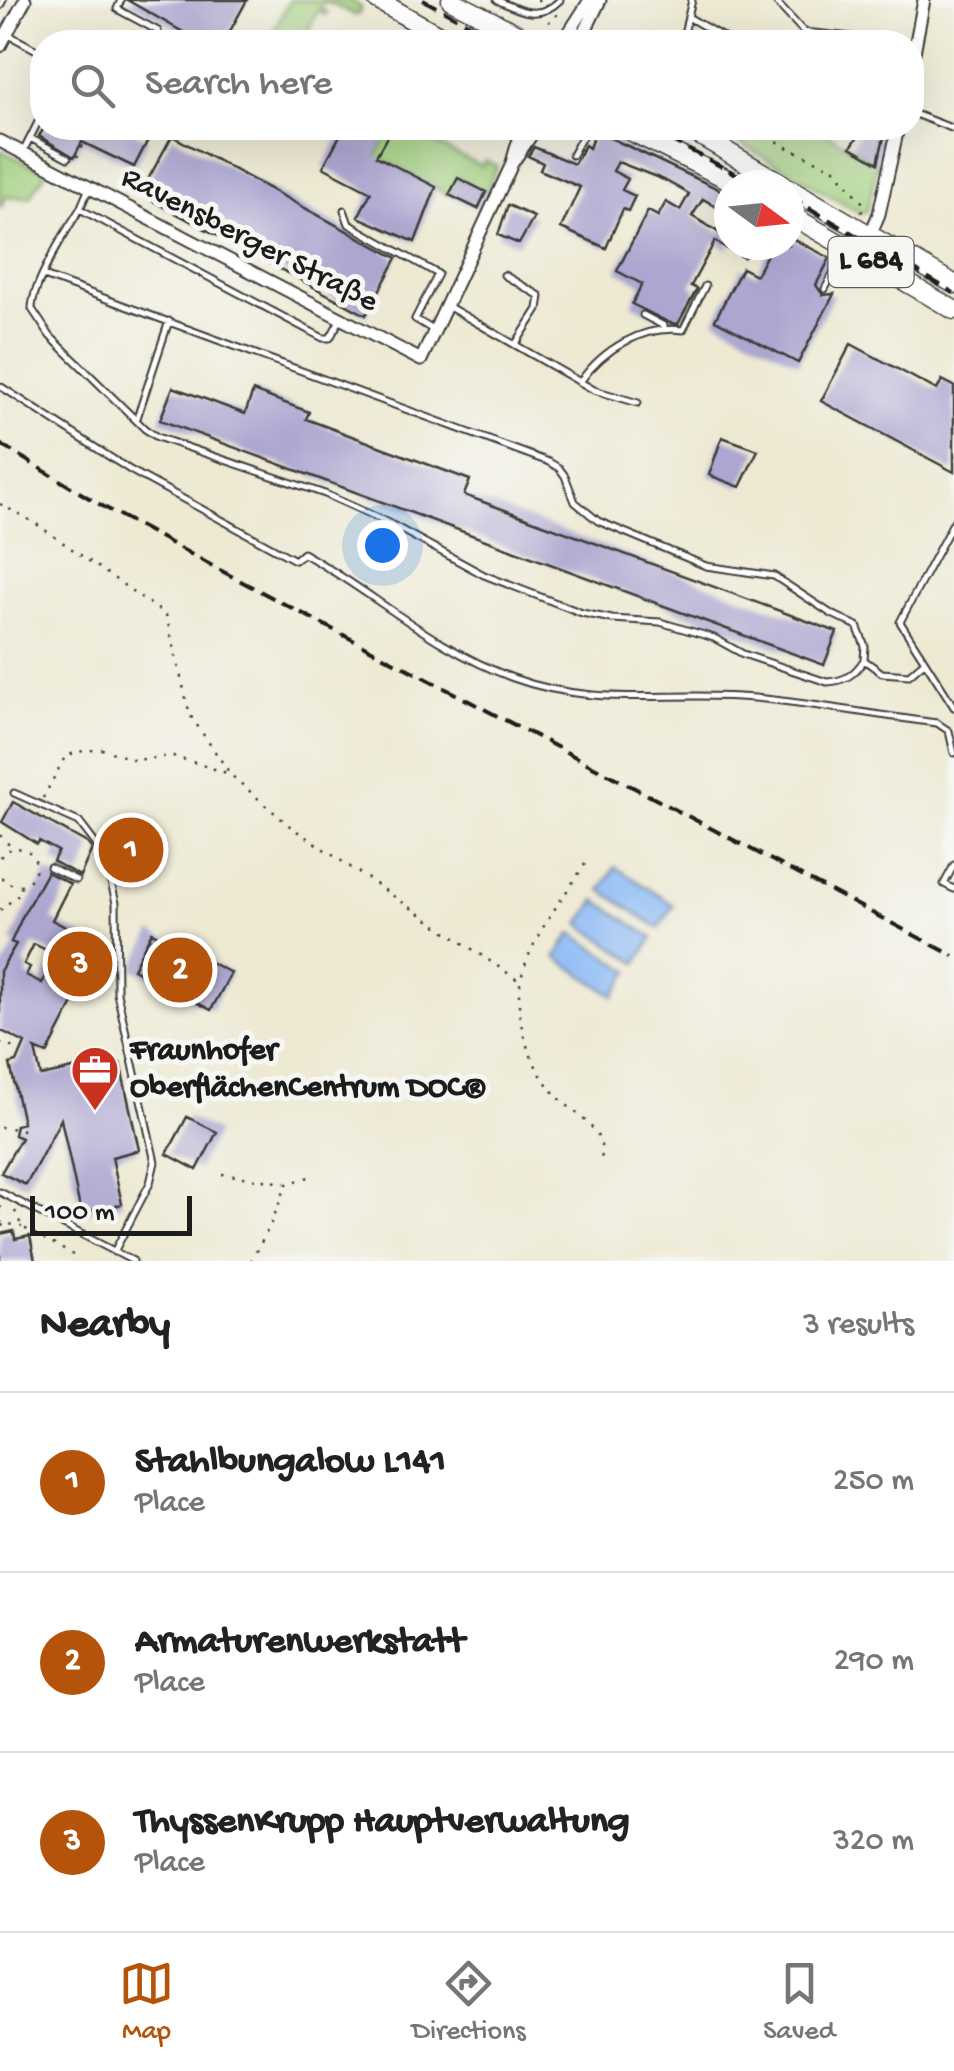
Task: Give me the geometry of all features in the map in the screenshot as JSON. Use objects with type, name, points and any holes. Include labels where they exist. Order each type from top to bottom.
[{"type":"main road","points":[[377,0],[430,30]]},
{"type":"main road","points":[[451,0],[516,30]]},
{"type":"main road","points":[[648,140],[714,173]]},
{"type":"main road","name":"L 684","points":[[708,140],[759,170]]},
{"type":"main road","name":"L 684","points":[[804,196],[954,284]]},
{"type":"main road","name":"L 684","points":[[804,223],[954,310]]},
{"type":"street","points":[[3,40],[24,0]]},
{"type":"street","points":[[571,30],[590,0]]},
{"type":"street","points":[[586,30],[600,0]]},
{"type":"street","points":[[917,30],[924,0]]},
{"type":"street","points":[[434,331],[518,140]]},
{"type":"street","points":[[510,166],[528,140]]},
{"type":"street","points":[[870,235],[879,214],[895,140]]},
{"type":"street","name":"Ravensberger Straße","points":[[0,141],[421,360],[434,331]]},
{"type":"lane","points":[[121,0],[113,7],[156,30]]},
{"type":"lane","points":[[497,0],[526,13],[538,13],[557,3]]},
{"type":"lane","points":[[685,30],[692,0]]},
{"type":"lane","points":[[774,0],[802,30]]},
{"type":"lane","points":[[688,17],[711,30]]},
{"type":"lane","points":[[3,40],[30,50]]},
{"type":"lane","points":[[924,117],[954,129]]},
{"type":"lane","points":[[22,153],[30,138]]},
{"type":"lane","points":[[34,140],[68,158]]},
{"type":"lane","points":[[575,152],[581,140]]},
{"type":"lane","points":[[44,276],[549,462],[565,476],[575,502],[598,521],[706,566],[774,576],[830,613],[846,619],[862,634],[864,660],[852,675],[826,682],[742,654],[714,638],[660,622],[612,619],[582,612],[484,575],[385,521],[324,494],[158,437],[145,429],[50,336],[35,316],[32,302],[61,238],[88,188]]},
{"type":"lane","points":[[80,209],[323,338],[330,338],[340,320]]},
{"type":"lane","points":[[344,210],[349,224],[438,274],[415,319],[434,331]]},
{"type":"lane","points":[[825,289],[847,248]]},
{"type":"lane","points":[[504,275],[540,296],[538,309],[515,345]]},
{"type":"lane","points":[[580,382],[616,346],[640,334],[666,328],[683,330],[705,286]]},
{"type":"lane","points":[[446,305],[594,390],[638,404]]},
{"type":"lane","points":[[642,315],[666,328]]},
{"type":"lane","points":[[137,418],[169,321]]},
{"type":"lane","points":[[0,386],[130,470],[295,560],[303,553],[428,636],[510,677],[594,697],[754,698],[937,723],[948,730],[954,752]]},
{"type":"lane","points":[[954,520],[900,622],[954,708]]},
{"type":"lane","points":[[864,660],[882,673],[895,676],[909,675],[924,662]]},
{"type":"lane","points":[[14,792],[79,822],[98,847],[116,903],[117,993],[155,1162],[150,1182],[114,1252]]},
{"type":"lane","points":[[954,865],[944,884],[954,889]]},
{"type":"lane","points":[[50,866],[76,880]]},
{"type":"lane","points":[[0,1192],[133,1261]]},
{"type":"path","points":[[544,30],[550,19],[560,13],[557,3]]},
{"type":"path","points":[[68,158],[76,159],[86,140]]},
{"type":"path","points":[[776,140],[834,169],[863,203],[861,217]]},
{"type":"path","points":[[0,504],[36,523],[166,615],[190,715],[231,775],[291,827],[520,982]]},
{"type":"path","points":[[39,806],[66,757],[76,752],[102,749],[135,760],[173,756],[231,775]]},
{"type":"path","points":[[0,836],[12,848],[29,852],[36,862],[31,879],[21,886],[8,884],[0,876]]},
{"type":"path","points":[[0,857],[12,848]]},
{"type":"path","points":[[585,864],[535,942],[520,982],[523,1041],[554,1093],[594,1129],[604,1146],[602,1160]]},
{"type":"path","points":[[0,910],[21,893],[21,886]]},
{"type":"path","points":[[0,1043],[17,1049]]},
{"type":"path","points":[[0,1128],[24,1130]]},
{"type":"path","points":[[222,1174],[287,1184],[312,1176]]},
{"type":"path","points":[[251,1261],[287,1184]]},
{"type":"path","points":[[1,1208],[4,1233]]},
{"type":"path","points":[[15,1210],[22,1228]]},
{"type":"path","points":[[1,1222],[22,1228],[74,1255]]},
{"type":"green space","points":[[290,0],[350,0],[361,7],[355,15],[324,1],[320,8],[327,12],[325,15],[318,11],[308,30],[274,30]]},
{"type":"green space","points":[[385,140],[427,140],[481,166],[485,160],[497,166],[486,192],[459,178],[449,195],[387,162],[371,192],[366,190],[375,175],[368,171]]},
{"type":"green space","points":[[735,140],[838,140],[878,163],[867,212],[860,213],[804,180],[804,170],[786,170]]},
{"type":"green space","points":[[0,150],[46,172],[30,197],[6,197],[0,208]]},
{"type":"water","points":[[615,867],[674,905],[659,928],[601,890]]},
{"type":"water","points":[[596,900],[653,938],[637,963],[580,924]]},
{"type":"water","points":[[572,933],[630,971],[614,996],[556,957]]},
{"type":"building","points":[[127,0],[247,0],[231,30],[180,30]]},
{"type":"building","points":[[46,140],[148,140],[134,167],[82,142],[74,157]]},
{"type":"building","points":[[170,140],[179,140],[397,258],[366,315],[140,194]]},
{"type":"building","points":[[338,140],[385,140],[376,156],[436,187],[415,242],[358,217],[371,192],[323,167]]},
{"type":"building","points":[[592,140],[615,140],[714,187],[714,205],[703,199],[692,216],[714,229],[714,243],[691,286],[697,289],[678,324],[632,304],[642,284],[617,271],[648,211],[658,216],[666,202],[680,210],[689,194],[618,162],[613,171],[628,179],[622,190],[635,196],[628,211],[623,209],[606,248],[561,228],[580,187],[540,170],[543,163],[528,156],[534,147],[574,164],[585,145],[589,148]]},
{"type":"building","points":[[855,140],[883,140],[878,163],[851,147]]},
{"type":"building","points":[[458,178],[486,192],[478,209],[449,195]]},
{"type":"building","points":[[508,205],[534,217],[519,244],[498,235]]},
{"type":"building","points":[[804,245],[830,258],[816,285],[823,295],[834,294],[798,363],[715,320],[742,268],[756,275],[764,260],[804,260]]},
{"type":"building","points":[[851,344],[937,390],[942,380],[954,386],[954,472],[821,401]]},
{"type":"building","points":[[173,387],[245,414],[253,391],[309,412],[306,419],[470,480],[464,495],[837,632],[824,665],[160,420]]},
{"type":"building","points":[[722,437],[758,450],[740,487],[709,475]]},
{"type":"building","points":[[13,802],[87,843],[92,849],[80,876],[53,861],[58,851],[39,841],[37,844],[2,822]]},
{"type":"building","points":[[122,828],[152,844],[148,851],[140,847],[130,865],[120,859],[129,841],[118,835]]},
{"type":"building","points":[[47,872],[70,884],[52,920],[107,949],[103,956],[110,961],[104,974],[91,968],[47,1054],[35,1049],[41,1076],[120,1063],[139,1150],[112,1157],[122,1204],[81,1213],[61,1119],[26,1185],[1,1173],[21,1138],[14,1135],[16,1125],[23,1123],[10,1064],[17,1062],[25,1043],[0,1030],[0,971],[16,944],[11,942]],"holes":[[[34,944],[56,955],[42,983],[26,975],[30,967],[24,964]]]},
{"type":"building","points":[[152,932],[231,973],[211,1010],[133,969]]},
{"type":"building","points":[[187,1117],[217,1132],[197,1170],[167,1154]]},
{"type":"building","points":[[14,1231],[15,1239],[30,1236],[35,1261],[0,1261],[0,1234]]},
{"type":"railway","points":[[423,0],[481,30]]},
{"type":"railway","points":[[670,140],[728,170]]},
{"type":"railway","points":[[804,205],[954,293]]},
{"type":"railway","points":[[0,444],[216,568],[954,956]]},
{"type":"place","name":"Stahlbungalow L141","points":[[131,850]]},
{"type":"place","name":"ThyssenKrupp Hauptverwaltung","points":[[80,964]]},
{"type":"place","name":"Armaturenwerkstatt","points":[[180,970]]},
{"type":"place","name":"Fraunhofer OberflächenCentrum DOC®","points":[[95,1112]]}]
